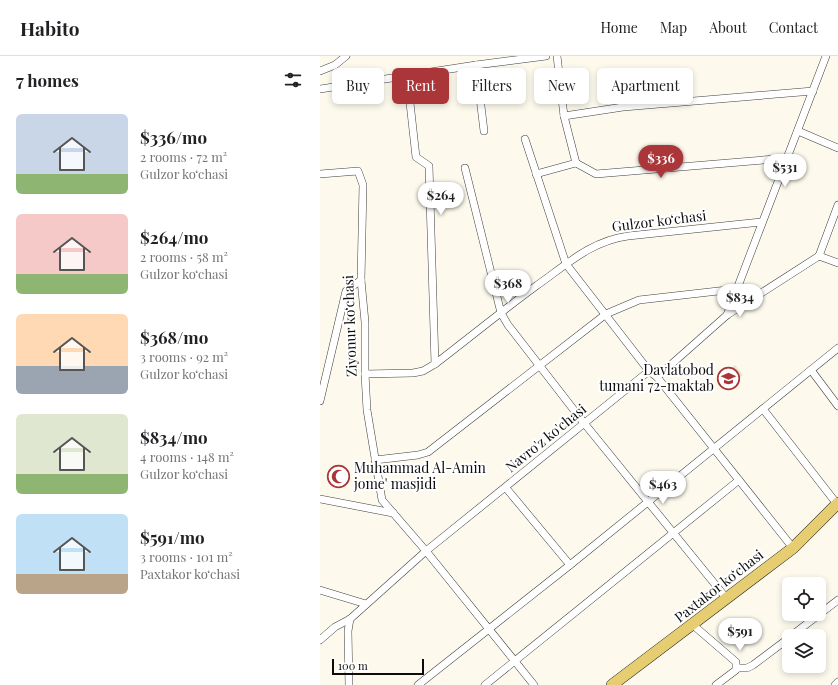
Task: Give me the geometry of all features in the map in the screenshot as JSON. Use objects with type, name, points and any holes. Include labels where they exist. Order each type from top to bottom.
[{"type":"main road","name":"Paxtakor koʻchasi","points":[[612,685],[793,548],[838,504]]},
{"type":"street","points":[[320,71],[335,65],[346,56]]},
{"type":"street","points":[[449,69],[546,56]]},
{"type":"street","points":[[557,56],[564,116],[576,163]]},
{"type":"street","points":[[727,315],[826,56]]},
{"type":"street","points":[[476,65],[484,131]]},
{"type":"street","points":[[320,90],[392,78]]},
{"type":"street","points":[[564,116],[623,107],[813,91]]},
{"type":"street","points":[[410,104],[416,157],[429,166],[435,364]]},
{"type":"street","points":[[798,131],[838,148]]},
{"type":"street","points":[[525,139],[566,264],[649,371],[657,376],[793,548]]},
{"type":"street","points":[[536,174],[576,163],[596,174],[787,158]]},
{"type":"street","points":[[465,168],[501,313],[538,365],[584,424],[727,599]]},
{"type":"street","name":"Ziyonur koʻchasi","points":[[320,174],[358,171],[363,185],[361,280],[365,322],[367,410],[382,500],[426,551],[534,685]]},
{"type":"street","points":[[657,376],[727,315],[819,256],[838,205]]},
{"type":"street","name":"Gulzor koʻchasi","points":[[365,374],[413,373],[423,371],[435,364],[584,251],[614,238],[762,222]]},
{"type":"street","points":[[819,256],[838,263]]},
{"type":"street","points":[[320,401],[346,291],[361,280]]},
{"type":"street","points":[[375,460],[418,456],[428,452],[538,365],[606,314],[639,300],[736,289]]},
{"type":"street","points":[[418,685],[570,565],[647,501],[714,449],[838,348]]},
{"type":"street","points":[[811,370],[838,406]]},
{"type":"street","name":"Navro'z ko'chasi","points":[[320,640],[335,627],[350,619],[426,551],[506,488],[649,371]]},
{"type":"street","points":[[763,409],[838,504]]},
{"type":"street","points":[[485,685],[739,480]]},
{"type":"street","points":[[506,488],[570,565]]},
{"type":"street","points":[[320,499],[393,513]]},
{"type":"street","points":[[320,590],[366,604]]},
{"type":"street","points":[[800,629],[838,600]]},
{"type":"street","points":[[349,685],[348,631],[350,619]]},
{"type":"street","points":[[693,625],[736,662],[737,668]]},
{"type":"street","points":[[716,685],[737,668],[747,668],[753,665],[782,643]]},
{"type":"street","points":[[835,685],[838,682]]},
{"type":"green space","points":[[735,365],[743,375],[725,389],[717,379]]},
{"type":"place","name":"Davlatobod tumani 72-maktab","points":[[729,378]]},
{"type":"place","name":"Muhammad Al-Amin jome' masjidi","points":[[339,476]]}]
